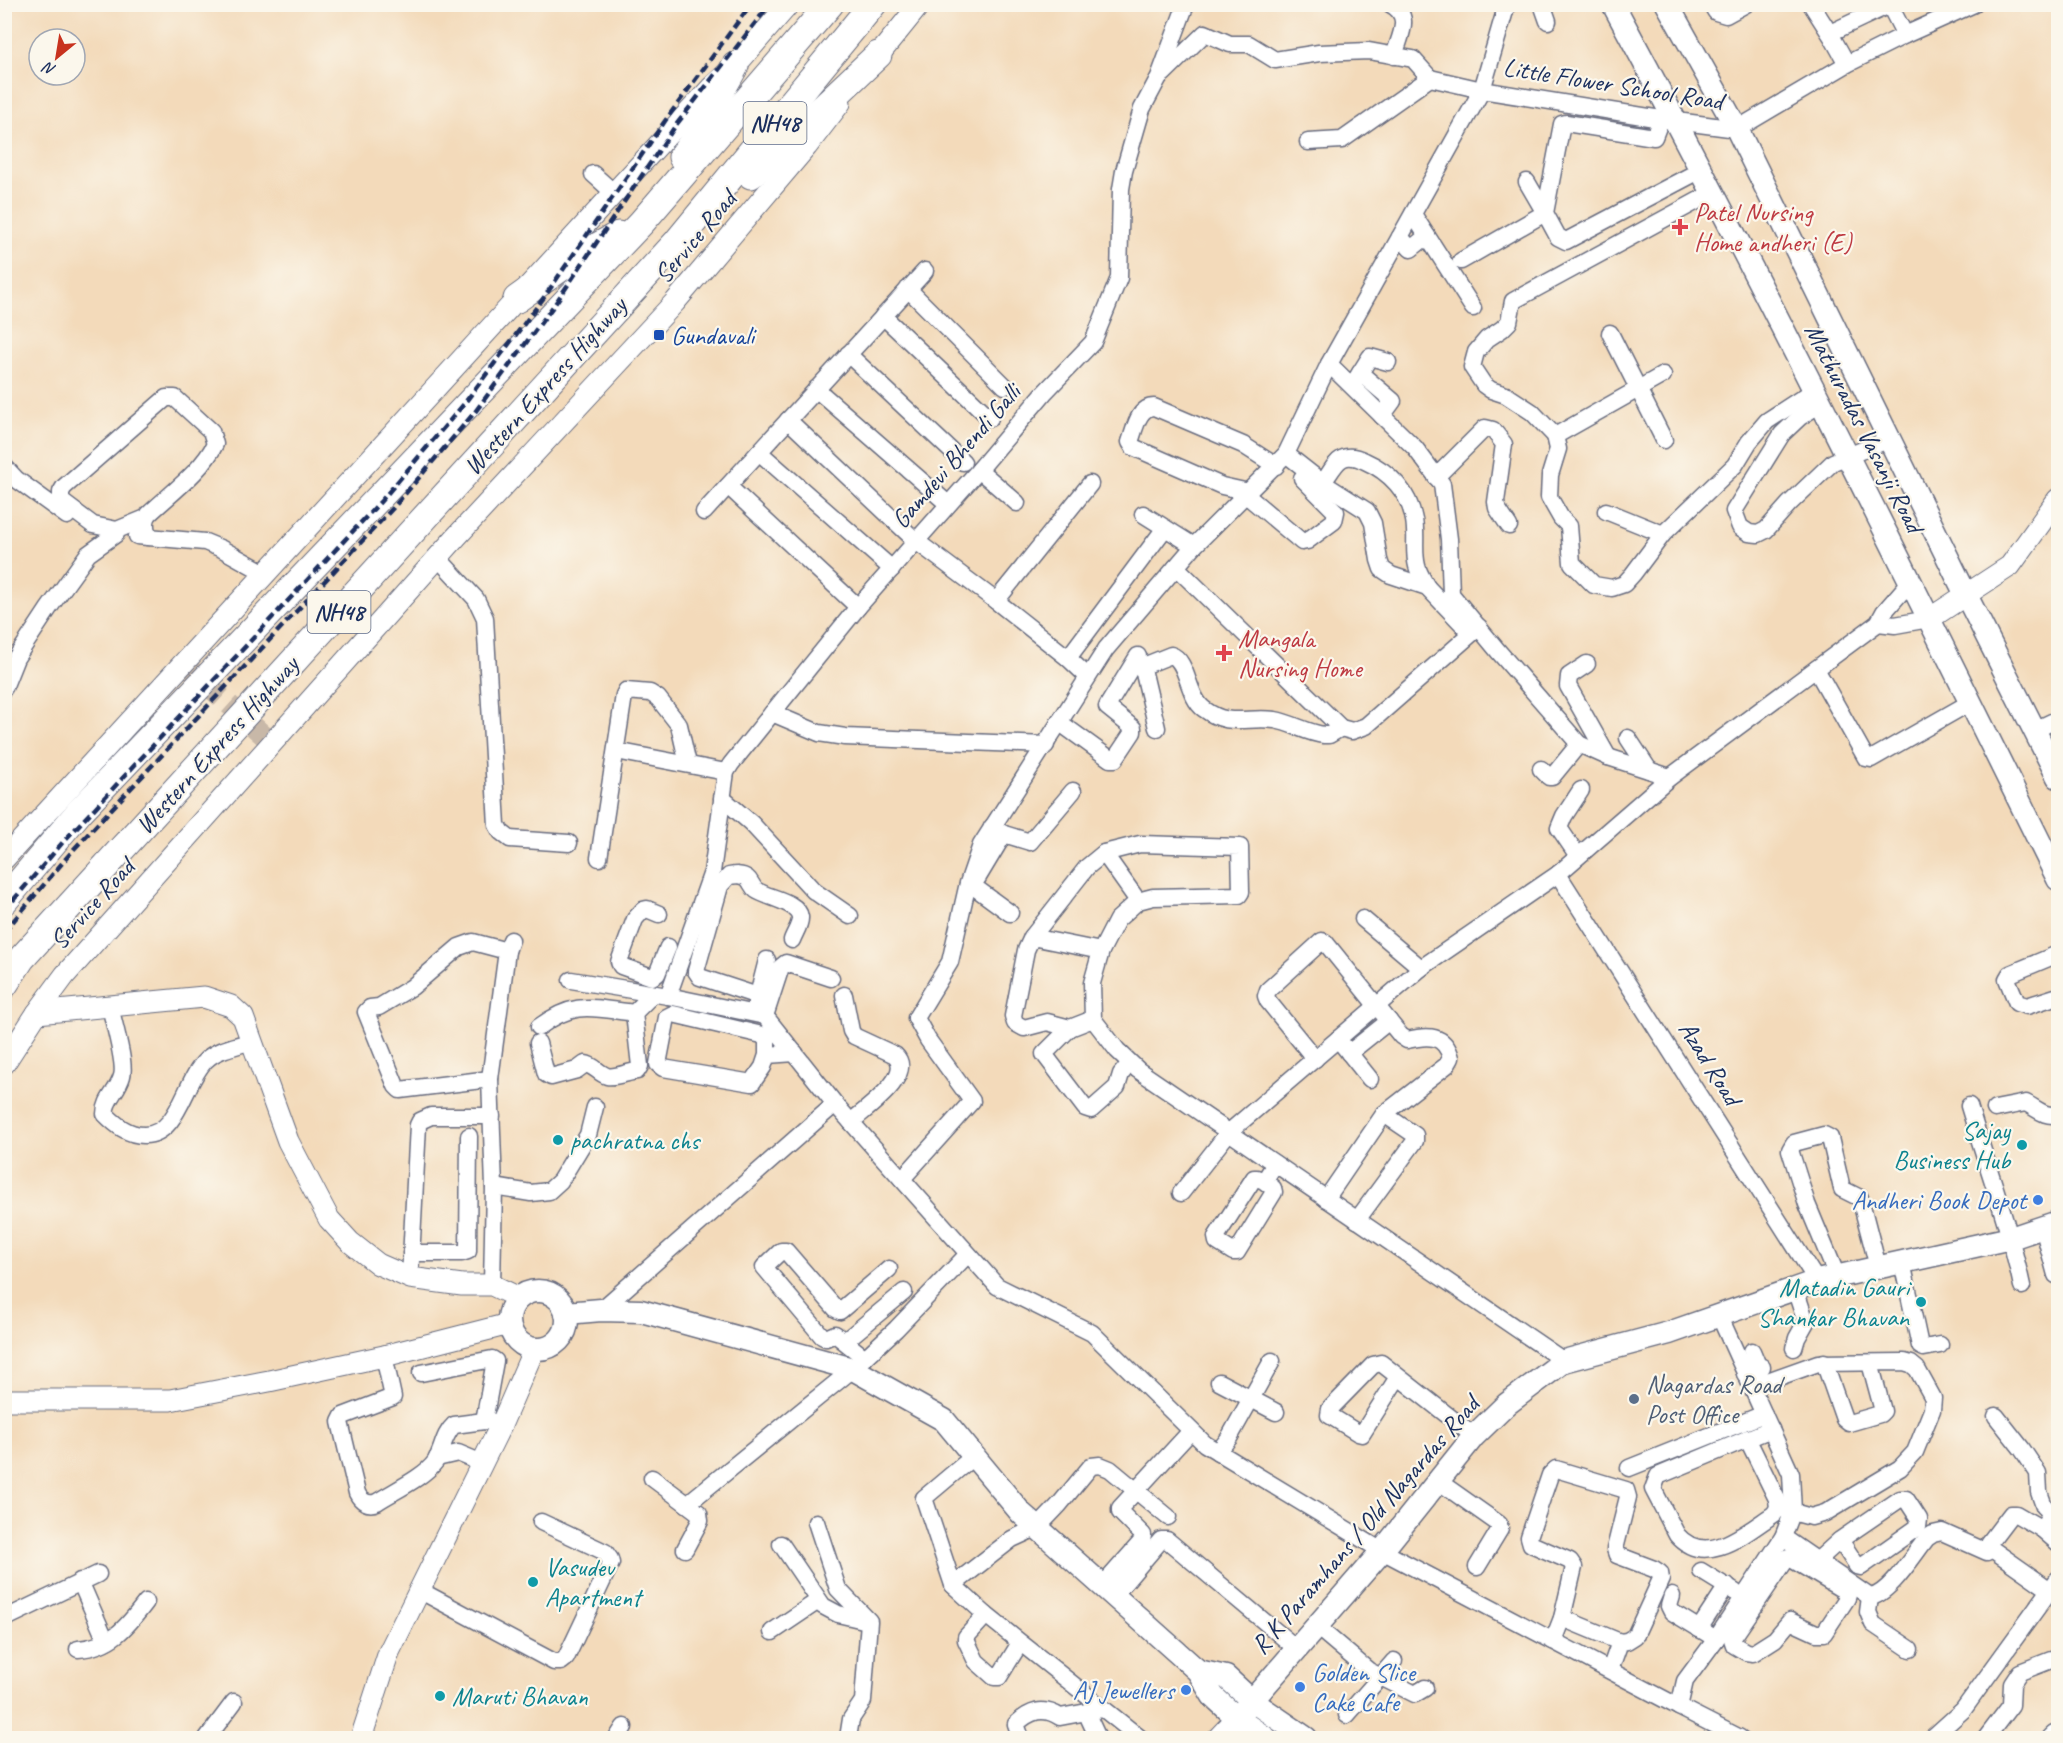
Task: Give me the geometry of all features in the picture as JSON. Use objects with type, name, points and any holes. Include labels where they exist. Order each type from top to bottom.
[{"type":"highway","name":"NH48","points":[[642,222],[830,4]]},
{"type":"highway","name":"NH48","points":[[677,242],[873,4]]},
{"type":"highway","points":[[677,242],[878,55]]},
{"type":"highway","points":[[517,299],[566,264],[642,222],[662,184],[691,144],[735,66]]},
{"type":"highway","name":"Western Express Highway","points":[[4,901],[80,811],[642,222]]},
{"type":"highway","name":"Western Express Highway","points":[[4,985],[21,959],[677,242]]},
{"type":"main road","name":"Mathuradas Vasanji Road","points":[[1613,4],[1668,120],[1701,171],[1971,702],[2058,879]]},
{"type":"main road","name":"Mathuradas Vasanji Road","points":[[1667,4],[1737,129],[2058,777]]},
{"type":"main road","name":"R K Paramhans / Old Nagardas Road","points":[[1237,1718],[1382,1551],[1474,1436],[1507,1404],[1564,1361],[1669,1333],[1827,1278],[2053,1229]]},
{"type":"main road","points":[[546,1292],[562,1304],[567,1323],[560,1340],[552,1346],[534,1349],[517,1341],[509,1324],[509,1315],[512,1305],[519,1298],[527,1293],[546,1292]]},
{"type":"main road","points":[[566,1313],[601,1310],[641,1311],[859,1363],[944,1420],[1021,1513],[1198,1671],[1213,1696],[1237,1718],[1266,1738]]},
{"type":"main road","points":[[1198,1671],[1226,1677],[1252,1701],[1306,1738]]},
{"type":"street","points":[[4,859],[614,193],[711,88],[735,66],[789,4]]},
{"type":"street","name":"Service Road","points":[[4,1064],[37,1013],[73,966],[438,558],[675,302],[807,146],[920,4]]},
{"type":"street","points":[[1159,77],[1186,4]]},
{"type":"street","points":[[1390,4],[1400,10],[1404,18],[1394,56]]},
{"type":"street","points":[[902,1179],[972,1101],[928,1040],[916,1018],[950,962],[981,845],[998,830],[1059,722],[1106,649],[1194,546],[1281,459],[1329,364],[1482,90],[1506,4]]},
{"type":"street","points":[[1542,4],[1548,21]]},
{"type":"street","points":[[1711,4],[1716,12],[1726,15],[1746,4]]},
{"type":"street","points":[[1810,4],[1830,33],[1847,64]]},
{"type":"street","points":[[1737,129],[1847,64],[1974,4]]},
{"type":"street","points":[[1830,33],[1889,5],[1905,35]]},
{"type":"street","points":[[1159,77],[1205,33],[1230,44],[1249,44],[1275,60],[1318,53],[1369,51],[1413,59],[1430,78],[1342,140],[1308,142]]},
{"type":"street","name":"Gamdevi Bhendi Galli","points":[[726,772],[742,748],[858,606],[1044,393],[1093,342],[1119,278],[1124,171],[1142,109],[1159,77]]},
{"type":"street","name":"Little Flower School Road","points":[[1430,78],[1482,90],[1737,129]]},
{"type":"street","points":[[1461,261],[1545,213],[1561,127],[1564,123],[1654,136],[1668,120]]},
{"type":"street","points":[[1527,182],[1558,237],[1566,241],[1701,171]]},
{"type":"street","points":[[593,174],[614,193]]},
{"type":"street","points":[[1712,193],[1513,301],[1509,322],[1487,339],[1476,352],[1472,367],[1484,385],[1506,395],[1532,412],[1555,436],[1558,449],[1550,475],[1549,497],[1561,518],[1569,526],[1572,563],[1594,585],[1612,588],[1624,584],[1663,534],[1735,465],[1752,437],[1767,421],[1816,398]]},
{"type":"street","points":[[1413,214],[1473,308]]},
{"type":"street","points":[[1400,237],[1410,249],[1427,236]]},
{"type":"street","points":[[704,512],[925,271]]},
{"type":"street","points":[[908,289],[1005,386]]},
{"type":"street","points":[[884,316],[990,418]]},
{"type":"street","points":[[1610,333],[1640,388],[1664,440]]},
{"type":"street","points":[[848,354],[963,462]]},
{"type":"street","points":[[1356,380],[1370,357],[1388,362]]},
{"type":"street","points":[[1329,364],[1356,380],[1382,416],[1415,448],[1442,484],[1449,539],[1451,594],[1475,630]]},
{"type":"street","points":[[1555,436],[1663,375]]},
{"type":"street","points":[[816,389],[948,504]]},
{"type":"street","points":[[166,398],[174,398],[211,431],[215,444],[201,464],[146,518],[117,530],[93,525],[62,501],[61,492],[166,398]]},
{"type":"street","points":[[1816,398],[1782,434],[1734,511],[1740,527],[1749,533],[1758,534],[1766,530],[1826,467],[1846,456],[1890,439]]},
{"type":"street","points":[[1281,459],[1336,512],[1334,521],[1308,541],[1302,542],[1247,493],[1222,486],[1133,447],[1130,442],[1143,410],[1149,407],[1281,459],[1367,511],[1373,523],[1382,569],[1391,575],[1427,587]]},
{"type":"street","points":[[788,420],[916,541],[996,600],[1087,676]]},
{"type":"street","points":[[1436,477],[1485,428],[1493,429],[1504,444],[1496,502],[1497,508],[1509,526]]},
{"type":"street","points":[[759,452],[892,569]]},
{"type":"street","points":[[1323,483],[1337,463],[1348,456],[1354,456],[1390,475],[1401,489],[1414,520],[1416,564],[1427,587],[1475,630],[1579,744],[1605,751],[1670,777]]},
{"type":"street","points":[[4,466],[16,479],[75,521],[93,530],[205,542],[265,573]]},
{"type":"street","points":[[979,470],[1017,503]]},
{"type":"street","points":[[996,600],[1090,484]]},
{"type":"street","points":[[728,486],[858,606]]},
{"type":"street","points":[[1878,623],[1895,625],[1929,619],[2010,566],[2058,499]]},
{"type":"street","points":[[1606,511],[1663,534]]},
{"type":"street","points":[[1143,514],[1194,546]]},
{"type":"street","points":[[146,518],[148,537]]},
{"type":"street","points":[[1068,658],[1112,595],[1165,528]]},
{"type":"street","points":[[4,688],[16,658],[88,554],[116,534]]},
{"type":"street","points":[[438,558],[476,599],[485,618],[497,825],[501,832],[510,839],[569,843]]},
{"type":"street","points":[[1176,567],[1341,728],[1352,731],[1366,726],[1475,630]]},
{"type":"street","points":[[1181,1192],[1228,1133],[1421,968],[1558,874],[1670,777],[1878,623],[1884,612],[1910,582]]},
{"type":"street","points":[[1112,595],[1137,613]]},
{"type":"street","points":[[1083,634],[1106,649]]},
{"type":"street","points":[[1157,728],[1143,669],[1146,665],[1171,655],[1179,660],[1197,703],[1224,720],[1278,720],[1324,735],[1329,735],[1341,728]]},
{"type":"street","points":[[1059,722],[1110,759],[1115,759],[1133,732],[1133,728],[1107,705],[1138,656]]},
{"type":"street","points":[[1587,664],[1569,676],[1568,681],[1605,751]]},
{"type":"street","points":[[1816,669],[1866,758],[1871,759],[1971,702]]},
{"type":"street","points":[[599,858],[625,692],[628,690],[650,693],[658,698],[679,725],[688,764]]},
{"type":"street","points":[[772,713],[819,733],[845,737],[1046,745]]},
{"type":"street","points":[[2035,730],[2058,719]]},
{"type":"street","points":[[1605,751],[1629,740],[1648,770]]},
{"type":"street","points":[[1541,769],[1552,777],[1579,744]]},
{"type":"street","points":[[616,751],[726,772],[712,872],[674,952],[661,995],[634,1013],[583,1007],[561,1012],[538,1035],[546,1074],[551,1077],[577,1070],[585,1065],[591,1065],[610,1077],[636,1071],[640,1066],[634,1013]]},
{"type":"street","points":[[998,830],[1030,842],[1073,790]]},
{"type":"street","points":[[1578,856],[1559,828],[1581,790]]},
{"type":"street","points":[[722,798],[751,823],[814,891],[850,916]]},
{"type":"street","points":[[1070,1028],[1047,1022],[1024,1028],[1014,1020],[1013,1016],[1026,950],[1032,937],[1087,867],[1104,853],[1140,844],[1240,847],[1241,892],[1239,895],[1169,896],[1138,901],[1117,920],[1101,951],[1092,983],[1093,1018],[1103,1034],[1138,1070],[1564,1361]]},
{"type":"street","points":[[1104,853],[1138,901]]},
{"type":"street","points":[[758,996],[700,977],[696,971],[720,886],[729,876],[737,874],[747,878],[757,891],[788,904],[800,916],[792,940]]},
{"type":"street","name":"Azad Road","points":[[1558,874],[1827,1278]]},
{"type":"street","points":[[970,885],[1010,913]]},
{"type":"street","points":[[659,914],[647,909],[635,919],[619,963],[628,969],[652,977],[674,952]]},
{"type":"street","points":[[1363,919],[1421,968]]},
{"type":"street","points":[[1032,937],[1101,951]]},
{"type":"street","points":[[490,1079],[400,1090],[396,1086],[366,1012],[402,993],[459,947],[473,942],[509,945],[490,1079],[494,1187],[492,1285]]},
{"type":"street","points":[[1315,1059],[1266,996],[1268,990],[1319,942],[1325,942],[1396,1031],[1407,1040],[1433,1037],[1442,1041],[1449,1049],[1451,1058],[1447,1065],[1384,1114],[1326,1200]]},
{"type":"street","points":[[2055,997],[2027,1006],[2017,1003],[2007,979],[2010,974],[2058,954]]},
{"type":"street","points":[[759,1015],[758,996],[767,960]]},
{"type":"street","points":[[759,1015],[781,968],[786,963],[831,978]]},
{"type":"street","points":[[623,989],[628,969]]},
{"type":"street","points":[[575,1009],[575,981],[661,995],[759,1015],[800,1056],[835,1104],[997,1286],[1092,1333],[1204,1444],[1382,1551],[1740,1738]]},
{"type":"street","points":[[843,995],[854,1036],[894,1055],[901,1066],[895,1082],[851,1122]]},
{"type":"street","points":[[37,1013],[204,997],[231,1006],[243,1017],[288,1141],[329,1220],[350,1242],[378,1264],[410,1278],[462,1285],[492,1285],[519,1298]]},
{"type":"street","points":[[110,1006],[123,1066],[122,1077],[105,1105],[105,1114],[112,1122],[132,1134],[155,1134],[167,1126],[205,1061],[216,1053],[252,1041]]},
{"type":"street","points":[[673,1014],[762,1035],[767,1040],[767,1055],[763,1067],[752,1083],[663,1068],[658,1064],[666,1017],[673,1014]]},
{"type":"street","points":[[1093,1018],[1070,1028],[1044,1054],[1085,1108],[1093,1109],[1118,1088],[1121,1074],[1130,1063]]},
{"type":"street","points":[[1349,1053],[1389,1021]]},
{"type":"street","points":[[786,1031],[800,1056]]},
{"type":"street","points":[[1338,1039],[1370,1079]]},
{"type":"street","points":[[767,1055],[800,1056]]},
{"type":"street","points":[[1995,1109],[2026,1103],[2045,1114],[2052,1116],[2058,1114]]},
{"type":"street","points":[[601,1310],[835,1104]]},
{"type":"street","points":[[1969,1106],[1991,1182],[2011,1238],[2022,1286]]},
{"type":"street","points":[[494,1187],[531,1193],[549,1191],[560,1181],[588,1135],[595,1107]]},
{"type":"street","points":[[1357,1220],[1414,1141],[1415,1135],[1384,1114]]},
{"type":"street","points":[[410,1278],[417,1130],[420,1121],[431,1116],[492,1116]]},
{"type":"street","points":[[1827,1278],[1790,1149],[1794,1143],[1824,1135],[1830,1138],[1842,1189],[1860,1198],[1878,1267]]},
{"type":"street","points":[[411,1253],[468,1251],[469,1136]]},
{"type":"street","points":[[1264,1181],[1275,1164]]},
{"type":"street","points":[[2053,1229],[2056,1275]]},
{"type":"street","points":[[859,1363],[845,1341],[835,1334],[826,1338],[822,1336],[764,1269],[765,1265],[781,1251],[786,1251],[840,1311],[889,1269]]},
{"type":"street","points":[[687,1503],[859,1363],[896,1329],[968,1254]]},
{"type":"street","points":[[1902,1262],[1920,1346],[1924,1348],[1940,1345]]},
{"type":"street","points":[[1794,1348],[1806,1322],[1795,1289]]},
{"type":"street","points":[[845,1341],[904,1292]]},
{"type":"street","points":[[1719,1315],[1755,1374]]},
{"type":"street","points":[[4,1400],[170,1400],[384,1356],[509,1324]]},
{"type":"street","points":[[361,1738],[388,1652],[482,1463],[493,1422],[495,1361],[492,1359],[422,1373],[417,1348]]},
{"type":"street","points":[[493,1422],[534,1349]]},
{"type":"street","points":[[1679,1707],[1684,1681],[1774,1563],[1783,1538],[1791,1474],[1767,1421],[1755,1374],[1752,1351]]},
{"type":"street","points":[[384,1356],[393,1397],[343,1416],[340,1422],[357,1493],[363,1501],[373,1503],[429,1469],[437,1458],[452,1426],[493,1422]]},
{"type":"street","points":[[1220,1454],[1229,1444],[1229,1438],[1272,1361]]},
{"type":"street","points":[[1755,1374],[1824,1362],[1908,1362],[1917,1369],[1933,1398],[1933,1405],[1915,1452],[1900,1468],[1825,1513],[1811,1517],[1786,1510],[1774,1514],[1728,1544],[1708,1549],[1682,1541],[1653,1489],[1658,1476],[1747,1438],[1767,1421]]},
{"type":"street","points":[[1824,1362],[1844,1419],[1848,1423],[1880,1414],[1883,1411],[1869,1363]]},
{"type":"street","points":[[1398,1377],[1474,1436]]},
{"type":"street","points":[[1219,1382],[1276,1412]]},
{"type":"street","points":[[1996,1416],[2038,1473],[2039,1492],[2044,1506],[2057,1518],[2042,1529]]},
{"type":"street","points":[[1629,1468],[1767,1421]]},
{"type":"street","points":[[1109,1590],[1142,1541],[1143,1535],[1120,1512],[1120,1508],[1191,1431]]},
{"type":"street","points":[[1747,1438],[1786,1510]]},
{"type":"street","points":[[437,1458],[458,1453],[482,1463]]},
{"type":"street","points":[[974,1456],[924,1498],[953,1585],[1095,1710],[1140,1738]]},
{"type":"street","points":[[953,1585],[1012,1539],[1038,1527],[1091,1466],[1110,1469],[1168,1517]]},
{"type":"street","points":[[1553,1641],[1562,1618],[1574,1567],[1570,1561],[1531,1544],[1529,1537],[1550,1475],[1556,1469],[1626,1490],[1628,1497],[1615,1549],[1617,1555],[1654,1569],[1660,1574],[1660,1579],[1635,1636],[1626,1641],[1620,1642],[1562,1618]]},
{"type":"street","points":[[652,1478],[699,1513],[700,1517],[685,1549]]},
{"type":"street","points":[[1438,1480],[1499,1524],[1500,1530],[1477,1567]]},
{"type":"street","points":[[1817,1561],[1840,1540],[1900,1500],[1906,1499],[1919,1519],[1918,1527],[1862,1567],[1857,1566],[1840,1540]]},
{"type":"street","points":[[2051,1585],[1989,1547],[1989,1543],[2011,1514],[2016,1514],[2042,1529],[2058,1543]]},
{"type":"street","points":[[419,1590],[554,1662],[561,1662],[566,1658],[611,1563],[601,1550],[541,1522]]},
{"type":"street","points":[[816,1522],[838,1589],[869,1621],[863,1701],[851,1719],[848,1738]]},
{"type":"street","points":[[1783,1538],[1870,1597],[1878,1596],[1888,1587],[1927,1538],[1933,1534],[1942,1532],[1987,1552]]},
{"type":"street","points":[[1109,1590],[1161,1540],[1167,1540],[1297,1649]]},
{"type":"street","points":[[781,1544],[818,1601],[838,1614],[869,1621]]},
{"type":"street","points":[[1750,1596],[1732,1641],[1734,1645],[1751,1654],[1775,1639],[1790,1621],[1819,1635],[1824,1633],[1848,1595],[1790,1557],[1774,1563]]},
{"type":"street","points":[[1934,1738],[1963,1710],[2001,1659],[2051,1585],[2058,1564]]},
{"type":"street","points":[[1701,1571],[1750,1596]]},
{"type":"street","points":[[4,1619],[98,1574]]},
{"type":"street","points":[[80,1581],[106,1641]]},
{"type":"street","points":[[1699,1629],[1727,1586]]},
{"type":"street","points":[[1672,1596],[1669,1606],[1672,1612],[1716,1639]]},
{"type":"street","points":[[1870,1597],[1868,1612],[1873,1624],[1910,1648]]},
{"type":"street","points":[[772,1632],[818,1601]]},
{"type":"street","points":[[78,1649],[106,1641],[126,1629],[146,1602]]},
{"type":"street","points":[[986,1616],[966,1637],[966,1640],[976,1661],[994,1677],[999,1677],[1020,1642]]},
{"type":"street","points":[[1317,1627],[1369,1671],[1415,1694],[1425,1688]]},
{"type":"street","points":[[1610,1670],[1620,1642]]},
{"type":"street","points":[[2001,1659],[2020,1672]]},
{"type":"street","points":[[1986,1738],[2011,1705],[2012,1684],[2020,1672],[2050,1660],[2058,1660]]},
{"type":"street","points":[[1347,1715],[1394,1661]]},
{"type":"street","points":[[207,1738],[234,1702]]},
{"type":"street","points":[[1021,1738],[1016,1724],[1023,1718],[1043,1709],[1050,1710],[1060,1717],[1095,1710]]},
{"type":"street","points":[[1095,1710],[1098,1738]]},
{"type":"street","points":[[1218,1738],[1237,1718]]},
{"type":"street","points":[[2050,1738],[2058,1732]]},
{"type":"tunnel","points":[[183,663],[272,743]]},
{"type":"railway","points":[[4,911],[63,842],[381,501],[464,404],[545,296],[665,121],[751,4]]},
{"type":"railway","points":[[4,932],[74,849],[393,508],[475,412],[557,301],[676,125],[770,4]]},
{"type":"place","name":"Patel Nursing Home andheri (E)","points":[[1680,227]]},
{"type":"place","name":"Gundavali","points":[[659,335]]},
{"type":"place","name":"Mangala Nursing Home","points":[[1224,653]]},
{"type":"place","name":"pachratna chs","points":[[558,1140]]},
{"type":"place","name":"Sajay Business Hub","points":[[2022,1145]]},
{"type":"place","name":"Andheri Book Depot","points":[[2038,1200]]},
{"type":"place","name":"Matadin Gauri Shankar Bhavan","points":[[1921,1302]]},
{"type":"place","name":"Nagardas Road Post Office","points":[[1634,1399]]},
{"type":"place","name":"Vasudev Apartment","points":[[533,1582]]},
{"type":"place","name":"Golden Slice Cake Cafe","points":[[1300,1687]]},
{"type":"place","name":"AJ Jewellers","points":[[1186,1690]]},
{"type":"place","name":"Maruti Bhavan","points":[[440,1696]]}]
